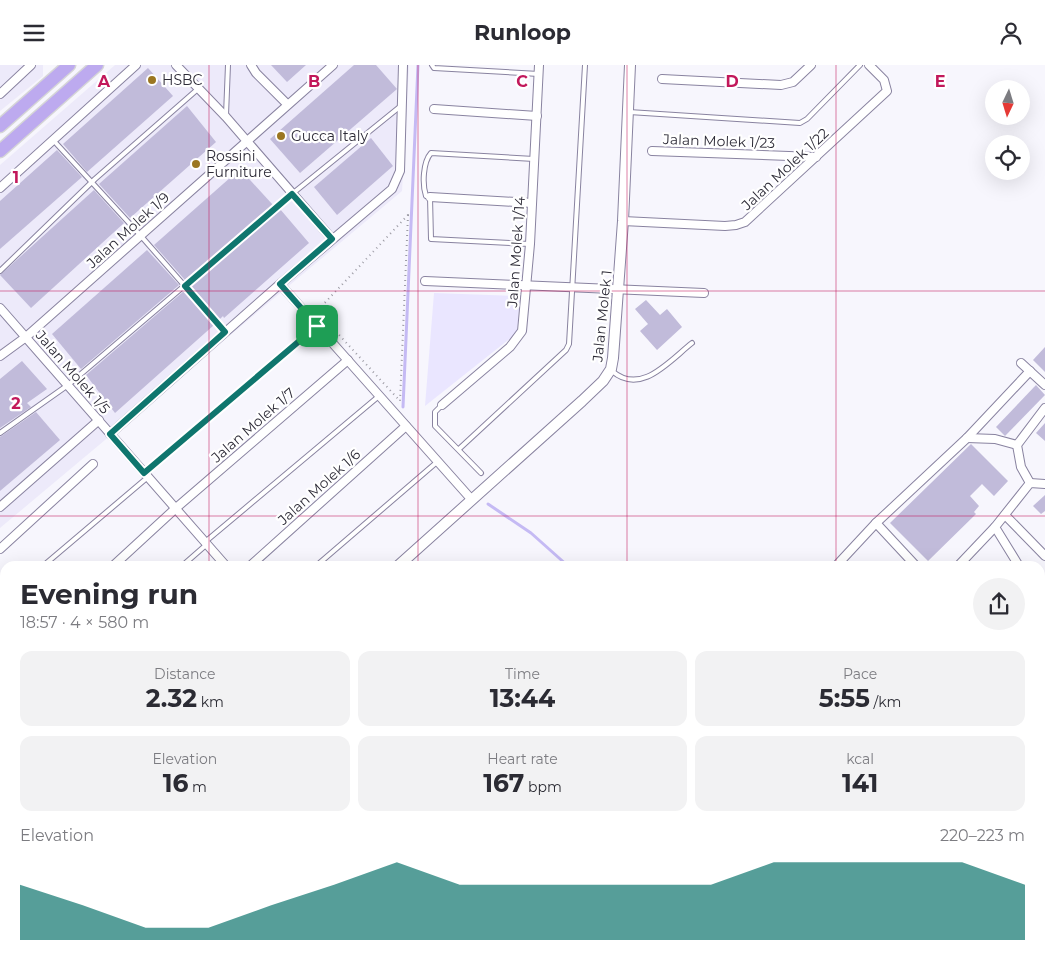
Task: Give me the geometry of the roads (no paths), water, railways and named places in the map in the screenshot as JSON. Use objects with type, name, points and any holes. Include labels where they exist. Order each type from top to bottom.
[{"type":"main road","points":[[0,151],[97,65]]},
{"type":"main road","points":[[0,126],[66,66]]},
{"type":"street","points":[[0,94],[31,65]]},
{"type":"street","points":[[0,188],[136,65]]},
{"type":"street","points":[[251,65],[256,73],[287,104]]},
{"type":"street","name":"Jalan Molek 1/9","points":[[0,356],[26,337],[333,65]]},
{"type":"street","points":[[110,434],[332,239],[387,195],[397,181],[400,171],[404,65]]},
{"type":"street","name":"Jalan Molek 1/14","points":[[442,405],[518,338],[522,331],[530,244],[540,65]]},
{"type":"street","name":"Jalan Molek 1","points":[[404,561],[604,381],[611,369],[624,221],[630,65]]},
{"type":"street","points":[[662,79],[782,85],[792,82],[810,65]]},
{"type":"street","name":"Jalan Molek 1/22","points":[[624,221],[736,225],[746,222],[887,91],[884,80],[869,65]]},
{"type":"street","points":[[178,66],[226,117],[332,239]]},
{"type":"street","points":[[434,109],[537,116]]},
{"type":"street","name":"Jalan Molek 1/23","points":[[652,151],[816,157]]},
{"type":"street","points":[[430,197],[532,203]]},
{"type":"street","points":[[425,281],[619,291],[704,293]]},
{"type":"street","points":[[280,284],[472,500]]},
{"type":"street","name":"Jalan Molek 1/5","points":[[0,308],[222,561]]},
{"type":"street","name":"Jalan Molek 1/7","points":[[118,561],[176,508],[348,360]]},
{"type":"street","points":[[1020,363],[1045,385]]},
{"type":"street","points":[[841,561],[876,523],[967,437],[1030,371]]},
{"type":"street","points":[[1030,483],[1021,467],[1018,445],[1045,408]]},
{"type":"street","points":[[0,507],[98,420]]},
{"type":"street","name":"Jalan Molek 1/6","points":[[256,561],[406,426]]},
{"type":"street","points":[[967,437],[995,439],[1018,445]]},
{"type":"street","points":[[0,549],[93,464]]},
{"type":"street","points":[[1030,483],[1045,484]]},
{"type":"street","points":[[963,561],[1006,515],[1030,483]]},
{"type":"street","points":[[1006,515],[1045,556]]},
{"type":"street","points":[[876,523],[911,561]]},
{"type":"street","points":[[995,527],[1016,561]]},
{"type":"lane","points":[[226,117],[228,65]]},
{"type":"lane","points":[[432,65],[434,67],[539,74]]},
{"type":"lane","points":[[459,449],[566,351],[569,344],[584,65]]},
{"type":"lane","points":[[628,112],[800,123],[807,119],[860,65]]},
{"type":"lane","points":[[0,271],[92,182],[199,88]]},
{"type":"lane","points":[[0,433],[68,385],[292,194],[402,105]]},
{"type":"lane","points":[[54,141],[225,332]]},
{"type":"lane","points":[[530,244],[431,239],[430,197],[426,196],[424,191],[426,165],[431,153],[534,159]]},
{"type":"lane","points":[[49,561],[317,326]]},
{"type":"lane","points":[[611,369],[624,380],[640,380],[655,373],[692,343]]},
{"type":"lane","points":[[187,561],[379,396]]},
{"type":"lane","points":[[442,405],[435,412],[435,425],[481,473]]},
{"type":"lane","points":[[322,561],[437,461]]},
{"type":"waterway","points":[[403,407],[418,65]]},
{"type":"waterway","points":[[488,504],[531,533],[562,561]]},
{"type":"place","name":"HSBC","points":[[152,80]]},
{"type":"place","name":"Gucca Italy","points":[[281,136]]},
{"type":"place","name":"Rossini Furniture","points":[[196,164]]}]
